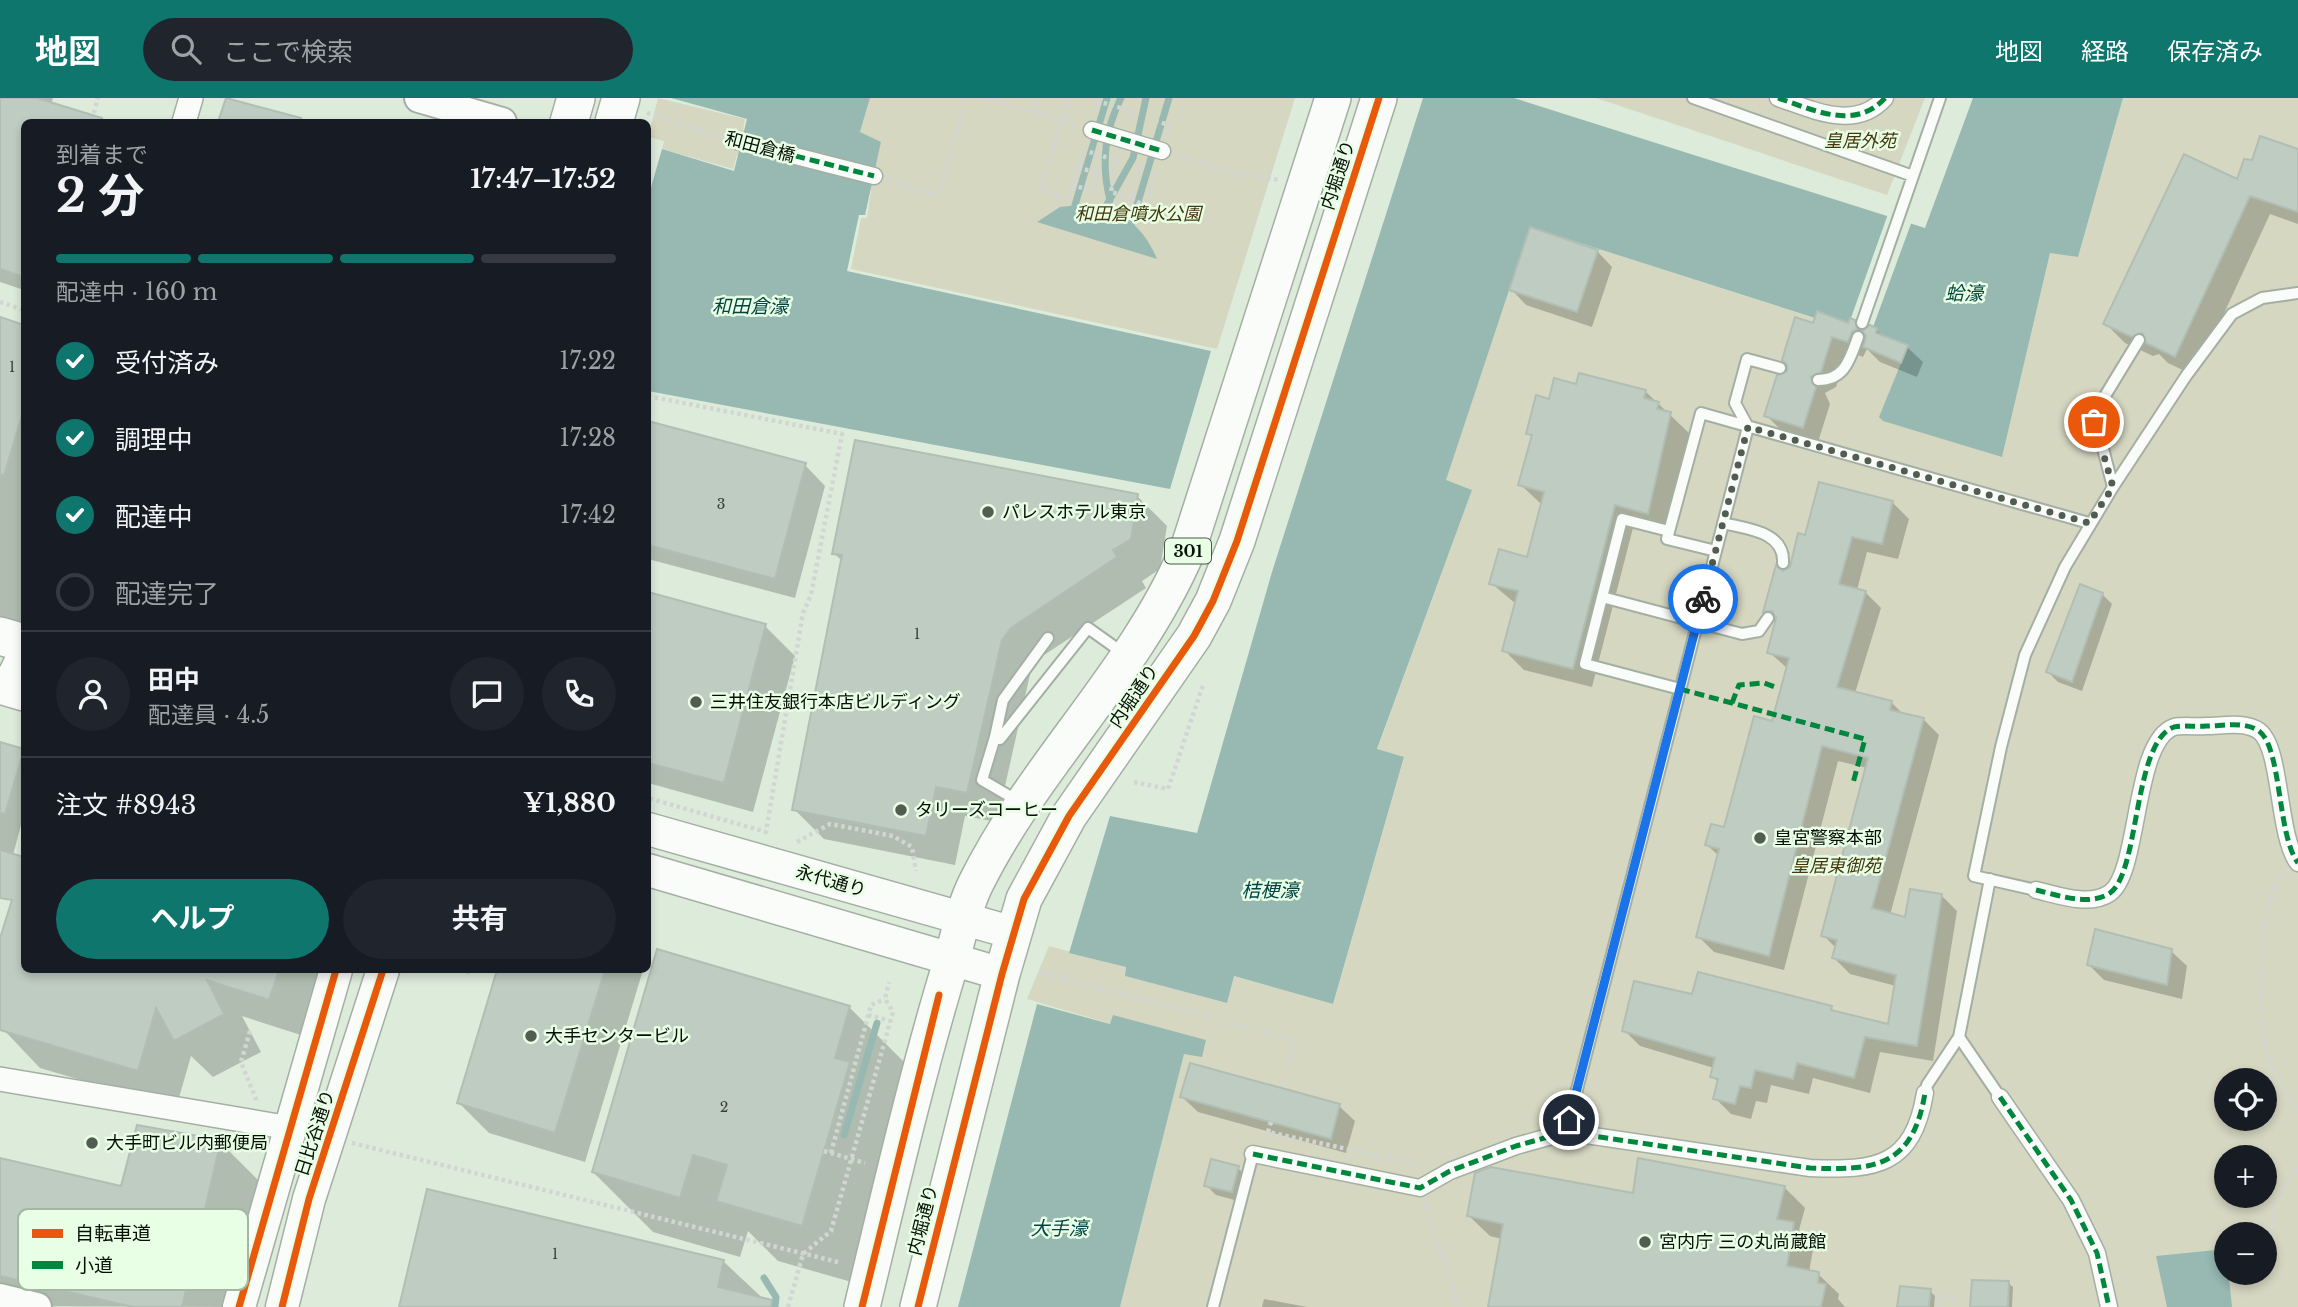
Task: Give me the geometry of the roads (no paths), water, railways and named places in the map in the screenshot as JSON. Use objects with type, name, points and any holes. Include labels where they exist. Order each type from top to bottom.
[{"type":"highway","points":[[570,119],[576,98]]},
{"type":"highway","points":[[0,636],[21,642]]},
{"type":"main road","name":"内堀通り","points":[[862,1307],[939,995],[952,960],[962,918],[976,883],[1024,804],[1129,657],[1170,591],[1188,549],[1333,98]]},
{"type":"main road","name":"内堀通り","points":[[918,1307],[1002,974],[1029,889],[1069,816],[1186,648],[1213,601],[1237,541],[1379,98]]},
{"type":"main road","name":"永代通り","points":[[651,830],[1014,933]]},
{"type":"main road","points":[[651,871],[1002,974]]},
{"type":"main road","name":"日比谷通り","points":[[248,1275],[335,973]]},
{"type":"main road","name":"日比谷通り","points":[[282,1307],[309,1199],[382,973]]},
{"type":"main road","name":"日比谷通り","points":[[239,1307],[244,1290]]},
{"type":"street","points":[[185,119],[191,98]]},
{"type":"street","points":[[419,98],[492,119]]},
{"type":"street","points":[[1778,98],[1842,117],[1871,110],[1885,98]]},
{"type":"street","points":[[1106,134],[1162,151]]},
{"type":"street","name":"和田倉橋","points":[[737,141],[874,176]]},
{"type":"street","points":[[9,688],[21,652]]},
{"type":"street","points":[[2036,890],[2091,899],[2110,892],[2121,875],[2149,763],[2158,738],[2174,727],[2242,725],[2259,732],[2269,746],[2296,860]]},
{"type":"street","points":[[0,1079],[290,1128]]},
{"type":"street","points":[[1253,1154],[1420,1188],[1450,1171],[1516,1146],[1566,1132],[1810,1168],[1849,1170],[1884,1161],[1913,1138],[1926,1093]]},
{"type":"street","points":[[2000,1097],[2071,1200],[2097,1253],[2109,1307]]},
{"type":"street","points":[[0,1298],[37,1307]]},
{"type":"lane","points":[[1693,98],[1913,176]]},
{"type":"lane","points":[[1863,323],[1940,98]]},
{"type":"lane","points":[[2036,890],[1974,876],[2001,747],[2025,655],[2065,567],[2089,523],[2186,376],[2232,314],[2262,298],[2298,293]]},
{"type":"lane","points":[[1818,380],[1832,379],[1842,372],[1857,337]]},
{"type":"lane","points":[[2113,487],[2094,422],[2097,406],[2139,340]]},
{"type":"lane","points":[[1566,1132],[1748,427],[1735,403],[1747,359],[1780,368]]},
{"type":"lane","points":[[1716,551],[1667,539],[1701,413],[2089,523]]},
{"type":"lane","points":[[1669,531],[1622,519],[1585,664],[1680,689]]},
{"type":"lane","points":[[1723,523],[1774,539],[1781,547],[1783,563]]},
{"type":"lane","points":[[1602,597],[1748,634],[1764,627],[1768,618]]},
{"type":"lane","points":[[995,737],[1000,739],[1088,628],[1129,657]]},
{"type":"lane","points":[[1024,804],[982,780],[1003,700],[1048,638]]},
{"type":"lane","points":[[1926,1093],[1927,1085],[1959,1037],[1990,879]]},
{"type":"lane","points":[[1959,1037],[2000,1097]]},
{"type":"lane","points":[[1213,1307],[1253,1154]]},
{"type":"water","name":"和田倉濠","points":[[671,98],[870,98],[860,132],[881,142],[865,215],[859,215],[847,271],[1211,351],[1170,489],[651,392],[651,188],[662,149],[734,171],[747,119]]},
{"type":"water","name":"桔梗濠","points":[[1423,98],[1514,98],[1925,228],[1973,98],[2123,98],[2078,257],[2050,253],[2002,457],[1883,421],[1879,417],[1908,346],[1876,333],[1877,328],[1850,318],[1848,323],[1818,311],[1815,318],[1530,227],[1446,480],[1472,490],[1377,749],[1404,757],[1333,1004],[1234,976],[1227,1003],[1125,976],[1126,967],[1069,953],[1110,816],[1197,833],[1272,572]]},
{"type":"water","points":[[1089,204],[1112,211],[1131,222],[1146,238],[1157,259],[1037,222],[1060,207]]},
{"type":"water","name":"大手濠","points":[[1037,1004],[1110,1024],[1113,1015],[1206,1040],[1202,1057],[1184,1054],[1120,1307],[958,1307]]},
{"type":"water","points":[[2214,1250],[2214,1285],[2230,1285],[2232,1307],[2167,1307],[2156,1256]]},
{"type":"waterway","points":[[1075,205],[1107,98]]},
{"type":"waterway","points":[[1110,200],[1106,148],[1111,123],[1121,98]]},
{"type":"waterway","points":[[1105,208],[1133,158],[1146,98]]},
{"type":"waterway","points":[[1132,222],[1169,98]]},
{"type":"waterway","points":[[844,1135],[877,1023]]},
{"type":"waterway","points":[[764,1278],[776,1297],[775,1307]]},
{"type":"place","name":"パレスホテル東京","points":[[988,512]]},
{"type":"place","name":"三井住友銀行本店ビルディング","points":[[696,702]]},
{"type":"place","name":"タリーズコーヒー","points":[[901,810]]},
{"type":"place","name":"皇宮警察本部","points":[[1760,838]]},
{"type":"place","name":"大手センタービル","points":[[531,1036]]},
{"type":"place","name":"大手町ビル内郵便局","points":[[92,1143]]},
{"type":"place","name":"宮内庁 三の丸尚蔵館","points":[[1645,1242]]},
{"type":"park label","name":"皇居外苑","points":[[1860,141]]},
{"type":"park label","name":"和田倉噴水公園","points":[[1138,214]]},
{"type":"park label","name":"皇居東御苑","points":[[1836,866]]},
{"type":"water label","name":"蛤濠","points":[[1964,293]]}]
